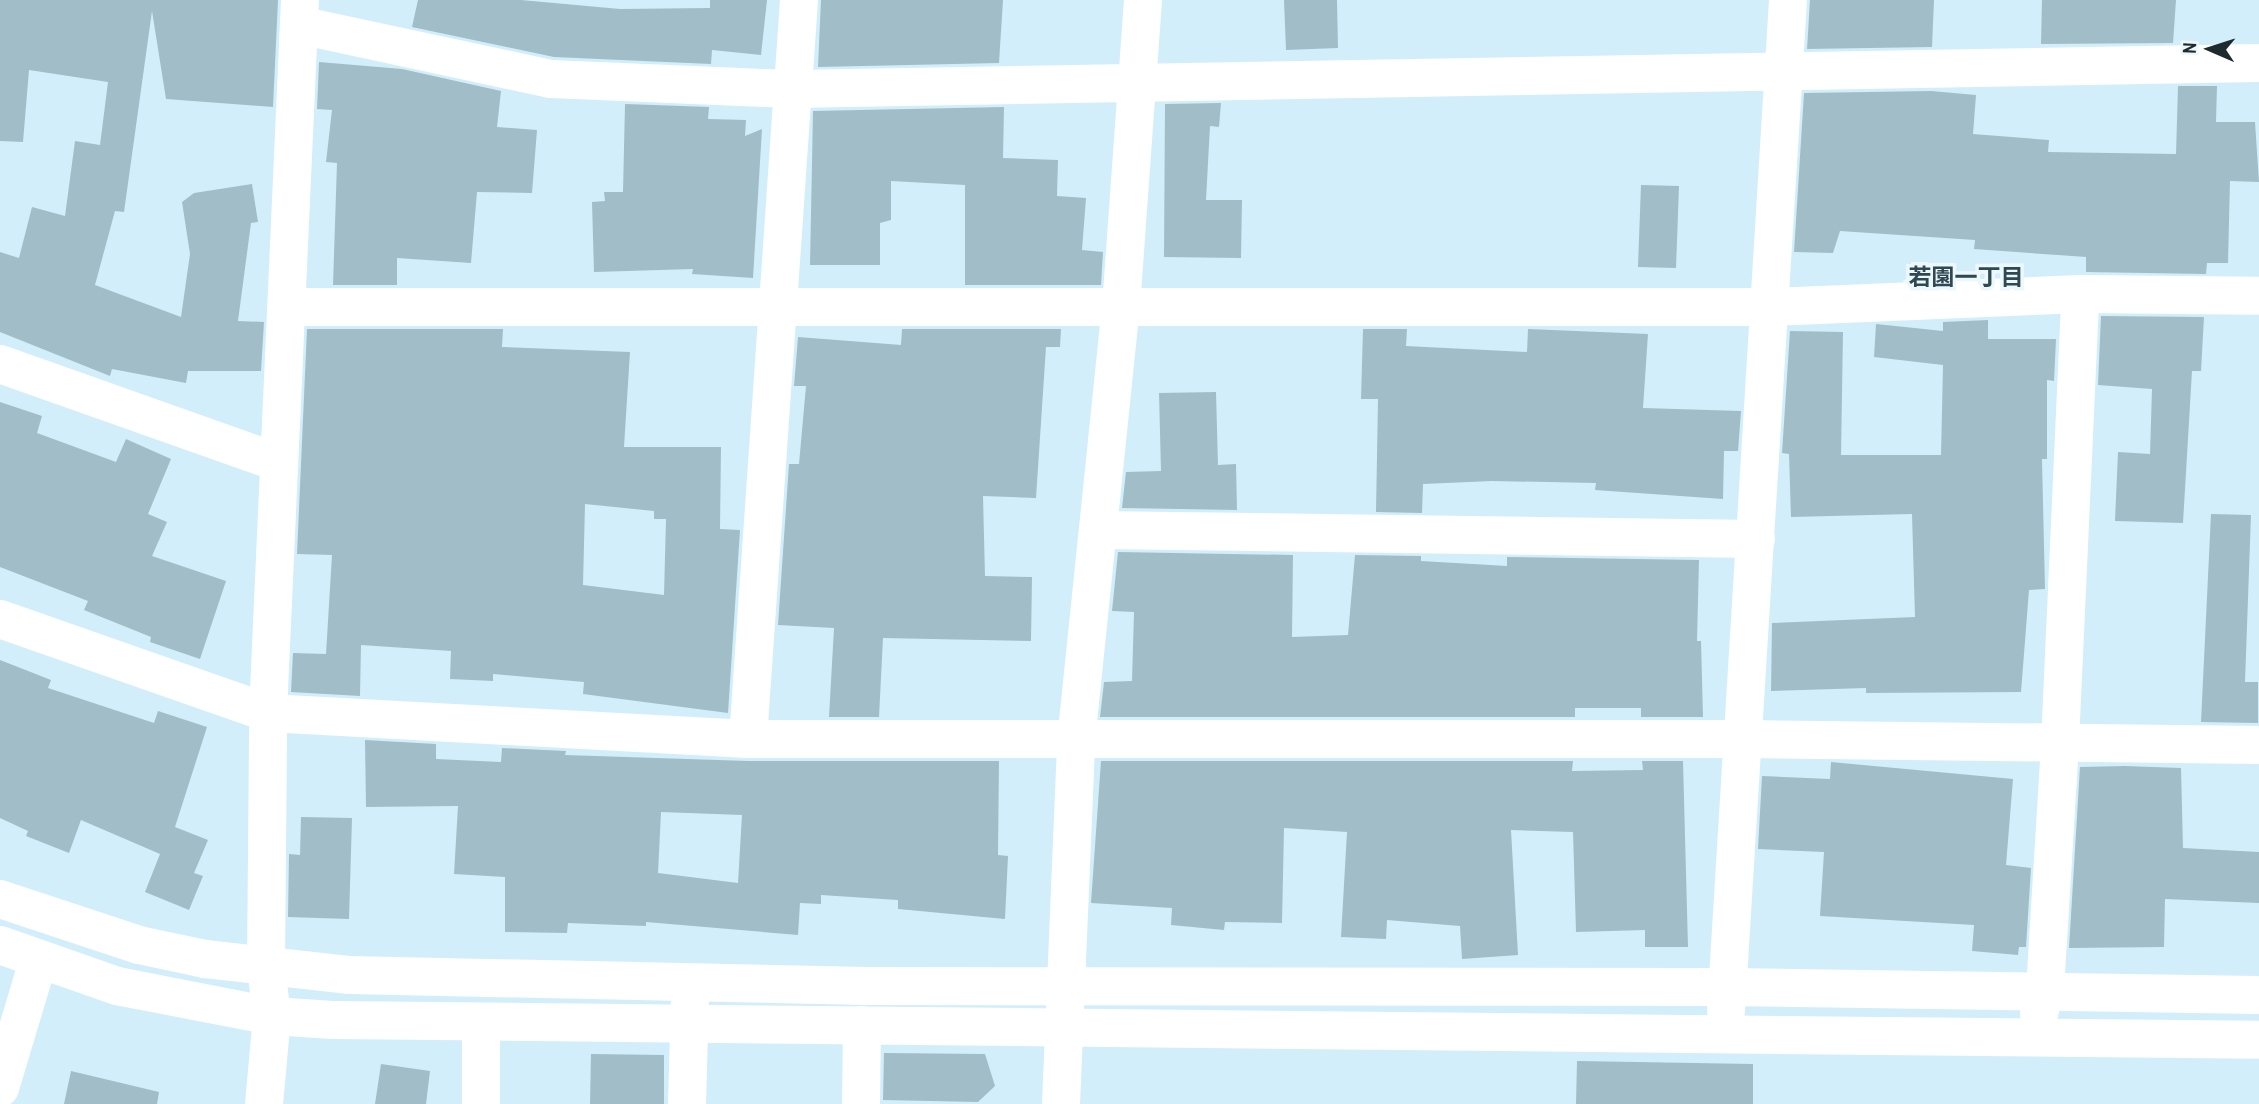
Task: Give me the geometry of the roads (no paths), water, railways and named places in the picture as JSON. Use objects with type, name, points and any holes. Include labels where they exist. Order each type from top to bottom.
[{"type":"street","points":[[748,739],[799,0]]},
{"type":"street","points":[[1061,1104],[1076,741],[1121,307],[1143,0]]},
{"type":"street","points":[[1723,1034],[1730,987],[1788,0]]},
{"type":"street","points":[[264,1104],[272,1016],[266,967],[268,713],[277,462],[300,12],[551,79],[793,89],[1138,86],[2259,63]]},
{"type":"street","points":[[287,307],[1770,307],[2080,293],[2259,296]]},
{"type":"street","points":[[2034,1037],[2045,990],[2060,743],[2080,293]]},
{"type":"street","points":[[0,364],[277,462]]},
{"type":"street","points":[[1098,530],[1756,539]]},
{"type":"street","points":[[0,619],[268,713],[748,739],[1744,739],[2259,746]]},
{"type":"street","points":[[0,899],[139,945],[266,967],[363,975],[691,983],[1730,987],[2259,995]]},
{"type":"street","points":[[0,945],[38,961],[117,986],[272,1016],[481,1023],[2259,1040]]},
{"type":"street","points":[[0,1088],[38,961]]},
{"type":"street","points":[[687,1104],[691,983]]},
{"type":"street","points":[[481,1023],[481,1104]]},
{"type":"street","points":[[861,1104],[862,1025]]},
{"type":"district","name":"若園一丁目","points":[[1966,277]]}]
